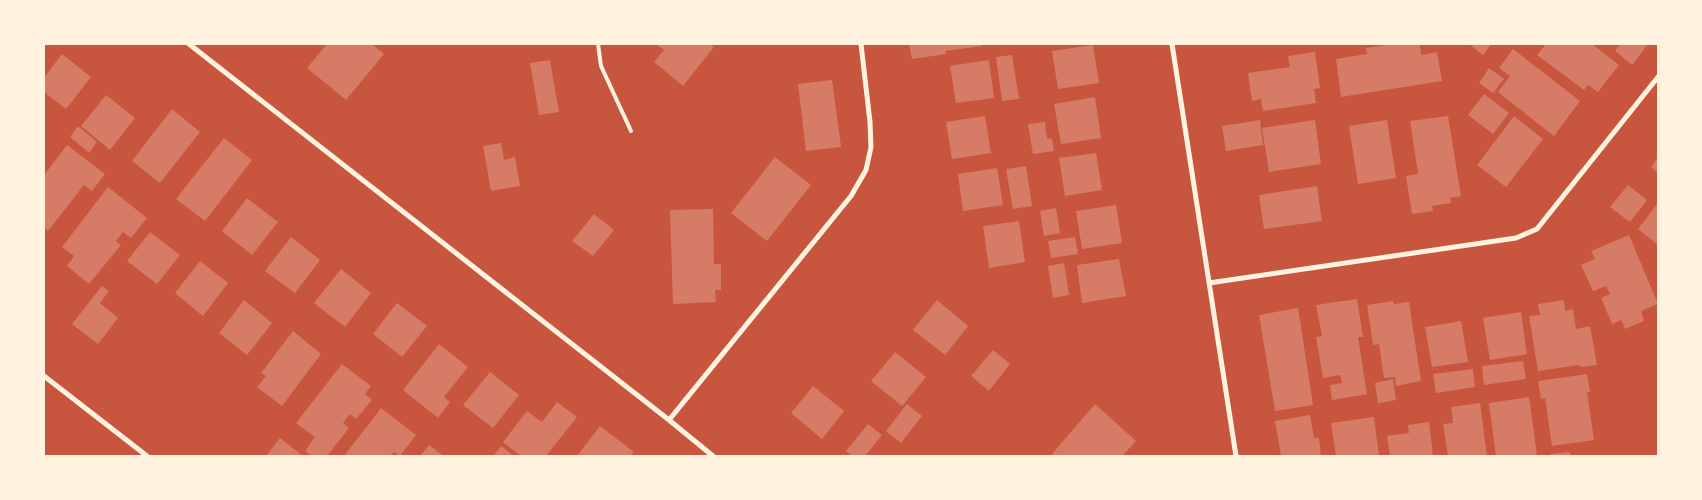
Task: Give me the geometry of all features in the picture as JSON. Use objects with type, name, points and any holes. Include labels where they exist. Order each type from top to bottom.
[{"type":"street","points":[[189,44],[713,456]]},
{"type":"street","points":[[669,420],[851,196],[866,170],[871,147],[861,44]]},
{"type":"street","points":[[1172,44],[1236,456]]},
{"type":"street","points":[[1209,283],[1516,238],[1536,229],[1552,213],[1658,77]]},
{"type":"street","points":[[44,376],[147,456]]},
{"type":"lane","points":[[598,44],[601,66],[631,131]]},
{"type":"building","points":[[327,44],[372,44],[384,54],[346,100],[307,68]]},
{"type":"building","points":[[656,44],[710,44],[714,47],[683,86],[654,62],[664,50]]},
{"type":"building","points":[[909,44],[982,44],[982,46],[945,51],[946,54],[912,59]]},
{"type":"building","points":[[1394,44],[1420,44],[1421,55],[1437,52],[1442,81],[1341,97],[1336,59],[1367,54],[1366,48]]},
{"type":"building","points":[[1469,44],[1491,44],[1483,55]]},
{"type":"building","points":[[1546,44],[1592,44],[1619,65],[1598,92],[1588,85],[1584,90],[1537,55]]},
{"type":"building","points":[[1620,44],[1648,44],[1632,65],[1615,51]]},
{"type":"building","points":[[1093,45],[1099,83],[1058,89],[1052,51]]},
{"type":"building","points":[[1513,49],[1580,101],[1554,136],[1498,92],[1510,76],[1499,68]]},
{"type":"building","points":[[1315,52],[1320,88],[1314,89],[1316,103],[1263,111],[1261,99],[1252,101],[1248,73],[1290,67],[1288,56]]},
{"type":"building","points":[[62,54],[91,77],[66,109],[44,92],[44,78]]},
{"type":"building","points":[[1012,55],[1019,99],[1002,101],[996,57]]},
{"type":"building","points":[[550,60],[559,112],[539,115],[530,63]]},
{"type":"building","points":[[989,60],[994,98],[956,103],[950,66]]},
{"type":"building","points":[[1489,68],[1504,79],[1493,93],[1479,83]]},
{"type":"building","points":[[832,80],[841,147],[806,151],[798,84]]},
{"type":"building","points":[[1484,94],[1509,113],[1493,134],[1468,115]]},
{"type":"building","points":[[106,95],[135,118],[110,150],[81,126]]},
{"type":"building","points":[[1095,97],[1101,138],[1061,144],[1054,104]]},
{"type":"building","points":[[172,109],[200,132],[160,183],[132,161]]},
{"type":"building","points":[[985,116],[991,153],[952,159],[946,122]]},
{"type":"building","points":[[1448,116],[1461,196],[1450,198],[1451,203],[1432,206],[1433,211],[1412,214],[1406,176],[1418,174],[1410,121]]},
{"type":"building","points":[[1514,116],[1543,139],[1506,187],[1477,165]]},
{"type":"building","points":[[1260,120],[1263,145],[1226,151],[1222,126]]},
{"type":"building","points":[[1315,120],[1321,164],[1269,172],[1262,128]]},
{"type":"building","points":[[1387,120],[1396,178],[1358,184],[1349,126]]},
{"type":"building","points":[[1045,122],[1047,139],[1052,138],[1054,151],[1033,154],[1028,124]]},
{"type":"building","points":[[78,126],[97,142],[89,153],[70,137]]},
{"type":"building","points":[[224,138],[252,160],[205,221],[176,199]]},
{"type":"building","points":[[501,143],[504,160],[515,157],[520,186],[491,191],[483,146]]},
{"type":"building","points":[[67,145],[105,174],[92,191],[84,185],[48,231],[44,227],[44,175]]},
{"type":"building","points":[[1096,153],[1102,190],[1065,196],[1059,158]]},
{"type":"building","points":[[775,157],[811,185],[767,241],[731,213]]},
{"type":"building","points":[[1658,157],[1658,173],[1651,167]]},
{"type":"building","points":[[1026,166],[1032,206],[1013,209],[1006,169]]},
{"type":"building","points":[[997,168],[1003,205],[963,211],[958,174]]},
{"type":"building","points":[[1628,185],[1647,200],[1630,222],[1610,207]]},
{"type":"building","points":[[1317,186],[1322,221],[1264,229],[1259,195]]},
{"type":"building","points":[[108,187],[147,218],[131,238],[123,232],[116,241],[121,245],[89,284],[67,266],[74,256],[62,247]]},
{"type":"building","points":[[247,198],[278,222],[252,255],[222,231]]},
{"type":"building","points":[[1658,203],[1658,245],[1638,229]]},
{"type":"building","points":[[1116,205],[1122,243],[1082,249],[1076,211]]},
{"type":"building","points":[[1056,208],[1060,233],[1044,236],[1040,211]]},
{"type":"building","points":[[713,209],[714,264],[721,264],[721,290],[715,290],[716,302],[673,304],[670,210]]},
{"type":"building","points":[[594,214],[614,230],[593,256],[572,241]]},
{"type":"building","points":[[1019,221],[1025,262],[989,268],[983,226]]},
{"type":"building","points":[[150,232],[180,255],[157,284],[127,261]]},
{"type":"building","points":[[1629,235],[1658,304],[1641,311],[1644,321],[1625,329],[1621,320],[1612,324],[1601,298],[1610,294],[1606,286],[1593,291],[1581,265],[1595,259],[1591,251]]},
{"type":"building","points":[[291,237],[320,260],[295,293],[265,271]]},
{"type":"building","points":[[1075,237],[1078,254],[1051,258],[1048,241]]},
{"type":"building","points":[[1119,259],[1126,296],[1082,303],[1077,265]]},
{"type":"building","points":[[200,261],[228,283],[203,316],[175,293]]},
{"type":"building","points":[[1064,263],[1069,295],[1053,298],[1048,266]]},
{"type":"building","points":[[341,269],[371,293],[345,327],[314,303]]},
{"type":"building","points":[[102,286],[109,291],[100,303],[118,318],[98,344],[72,324]]},
{"type":"building","points":[[1357,299],[1363,337],[1358,337],[1367,394],[1332,400],[1330,385],[1342,383],[1340,375],[1323,378],[1316,337],[1322,336],[1316,305]]},
{"type":"building","points":[[244,300],[272,323],[247,355],[219,333]]},
{"type":"building","points":[[937,300],[968,326],[945,355],[913,330]]},
{"type":"building","points":[[1564,300],[1565,311],[1573,309],[1576,329],[1590,326],[1597,365],[1580,367],[1579,365],[1538,371],[1529,316],[1540,315],[1538,304]]},
{"type":"building","points":[[1393,301],[1394,304],[1409,302],[1421,381],[1396,386],[1395,377],[1384,378],[1379,344],[1373,345],[1367,305]]},
{"type":"building","points":[[397,303],[427,326],[402,357],[373,334]]},
{"type":"building","points":[[1298,308],[1313,405],[1275,411],[1259,315]]},
{"type":"building","points":[[1521,312],[1527,354],[1490,360],[1483,318]]},
{"type":"building","points":[[1461,321],[1468,362],[1432,367],[1425,327]]},
{"type":"building","points":[[293,331],[321,354],[282,406],[257,387],[266,376],[261,373]]},
{"type":"building","points":[[439,344],[468,367],[444,397],[450,402],[438,418],[403,390]]},
{"type":"building","points":[[993,350],[1010,364],[989,391],[971,376]]},
{"type":"building","points":[[895,352],[926,377],[902,406],[871,381]]},
{"type":"building","points":[[1523,361],[1526,379],[1484,385],[1482,366]]},
{"type":"building","points":[[342,364],[371,386],[365,394],[372,400],[356,419],[350,414],[343,423],[349,428],[327,456],[312,456],[305,451],[315,437],[296,423]]},
{"type":"building","points":[[1473,369],[1475,387],[1436,393],[1433,374]]},
{"type":"building","points":[[490,372],[519,395],[493,428],[463,405]]},
{"type":"building","points":[[1587,374],[1590,392],[1587,392],[1594,440],[1552,446],[1545,398],[1541,399],[1538,381]]},
{"type":"building","points":[[1393,379],[1396,400],[1378,403],[1375,383]]},
{"type":"building","points":[[813,386],[844,411],[822,439],[791,413]]},
{"type":"building","points":[[1529,397],[1537,455],[1496,456],[1489,403]]},
{"type":"building","points":[[557,402],[577,417],[546,456],[521,456],[503,442],[527,411],[542,422]]},
{"type":"building","points":[[1480,403],[1487,456],[1448,456],[1443,424],[1453,423],[1451,407]]},
{"type":"building","points":[[907,404],[922,416],[901,443],[886,431]]},
{"type":"building","points":[[1095,404],[1136,441],[1122,456],[1055,456],[1052,454]]},
{"type":"building","points":[[381,408],[416,435],[400,456],[394,452],[391,456],[344,456]]},
{"type":"building","points":[[1310,415],[1314,438],[1319,438],[1321,456],[1281,456],[1275,421]]},
{"type":"building","points":[[1374,417],[1379,456],[1336,456],[1331,423]]},
{"type":"building","points":[[1429,422],[1433,456],[1390,456],[1387,436],[1409,433],[1408,425]]},
{"type":"building","points":[[868,424],[882,435],[865,456],[852,456],[846,451]]},
{"type":"building","points":[[600,426],[634,452],[630,456],[577,456]]},
{"type":"building","points":[[280,438],[303,456],[266,456]]},
{"type":"building","points":[[429,445],[444,456],[420,456]]},
{"type":"building","points":[[501,446],[514,456],[493,456]]},
{"type":"building","points":[[1570,452],[1571,456],[1551,456],[1550,454]]}]
